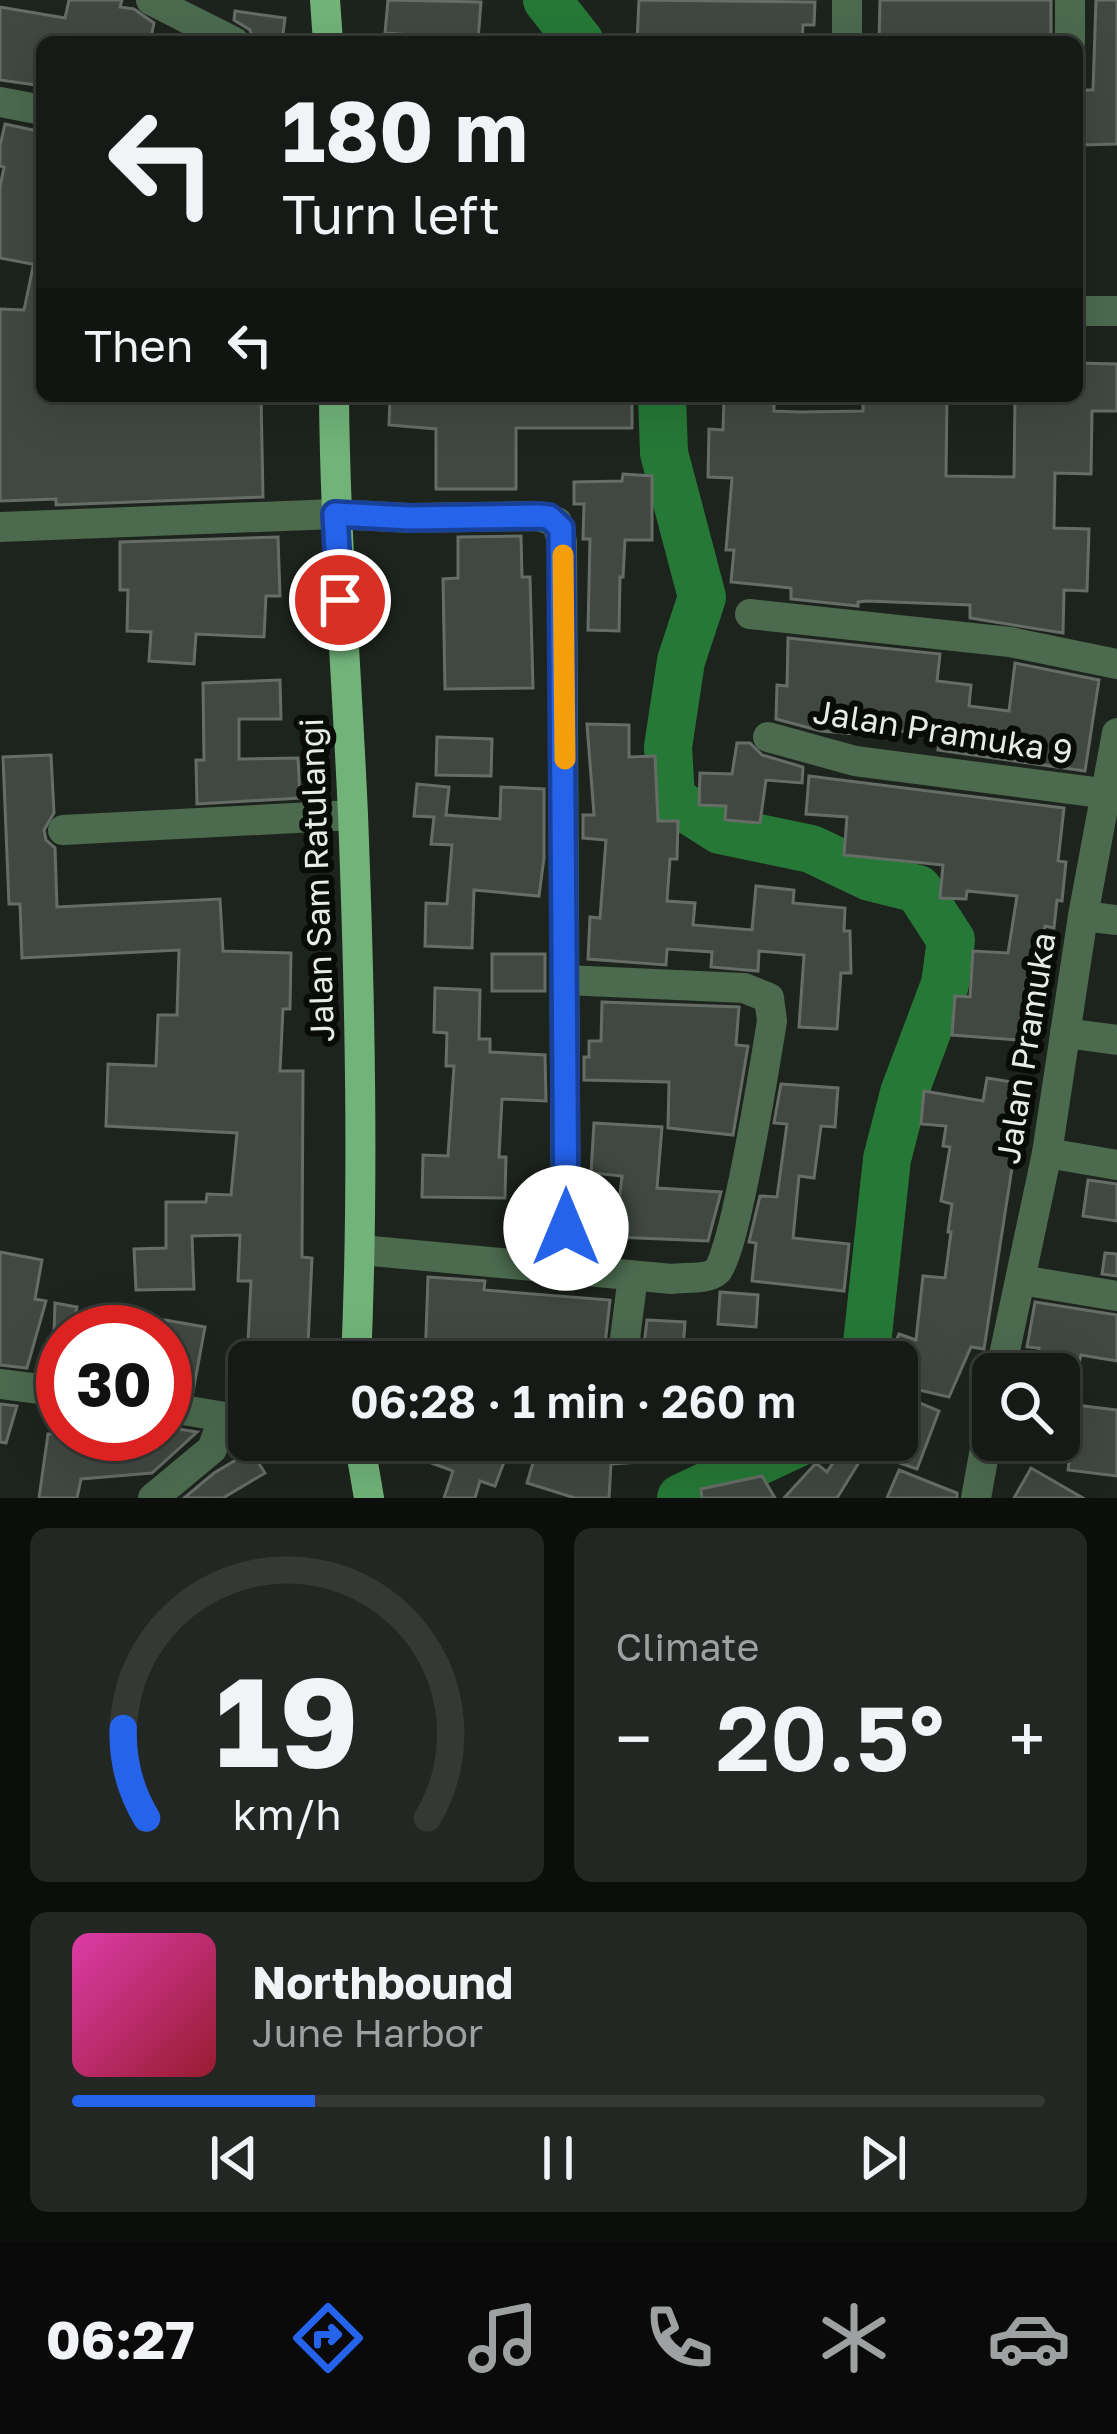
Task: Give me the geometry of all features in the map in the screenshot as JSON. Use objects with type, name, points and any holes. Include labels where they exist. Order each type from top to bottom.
[{"type":"main road","points":[[325,0],[328,36]]},
{"type":"main road","name":"Jalan Sam Ratulangi","points":[[334,402],[335,514],[353,815],[361,1250],[357,1341]]},
{"type":"main road","points":[[363,1461],[369,1498]]},
{"type":"street","points":[[151,0],[222,36]]},
{"type":"street","points":[[847,0],[847,36]]},
{"type":"street","points":[[1070,0],[1070,36]]},
{"type":"street","points":[[0,102],[36,109]]},
{"type":"street","points":[[1083,311],[1117,311]]},
{"type":"street","points":[[0,527],[335,514],[538,516],[549,517],[561,528],[566,1269]]},
{"type":"street","points":[[751,614],[1010,642],[1117,664]]},
{"type":"street","name":"Jalan Pramuka","points":[[1005,1353],[1047,1153],[1083,916],[1112,794],[1117,733]]},
{"type":"street","name":"Jalan Pramuka 9","points":[[768,737],[855,760],[1112,794]]},
{"type":"street","points":[[63,830],[353,815]]},
{"type":"street","points":[[1083,916],[1117,920]]},
{"type":"street","points":[[361,1250],[672,1279],[712,1275],[719,1269],[749,1146],[772,1007],[769,998],[744,988],[565,980]]},
{"type":"street","points":[[1065,1034],[1117,1040]]},
{"type":"street","points":[[1047,1153],[1117,1166]]},
{"type":"street","points":[[625,1341],[633,1276]]},
{"type":"street","points":[[1021,1280],[1117,1296]]},
{"type":"street","points":[[0,1384],[36,1389]]},
{"type":"street","points":[[192,1412],[228,1418]]},
{"type":"street","points":[[153,1498],[228,1430]]},
{"type":"street","points":[[976,1498],[983,1461]]},
{"type":"building","points":[[69,0],[122,0],[120,7],[134,9],[154,23],[151,36],[36,36],[36,85],[0,80],[0,7],[65,18]]},
{"type":"building","points":[[388,0],[481,2],[478,36],[385,33]]},
{"type":"building","points":[[639,0],[815,2],[814,25],[803,25],[802,36],[637,36]]},
{"type":"building","points":[[880,0],[1051,0],[1051,36],[879,36]]},
{"type":"building","points":[[1096,0],[1117,0],[1117,144],[1084,145],[1084,90],[1093,90]]},
{"type":"building","points":[[235,11],[285,18],[283,36],[252,36],[234,20]]},
{"type":"building","points":[[5,124],[36,131],[36,265],[0,258],[4,167],[0,166]]},
{"type":"building","points":[[36,267],[36,402],[261,402],[263,497],[56,505],[56,499],[0,501],[0,309],[24,310]]},
{"type":"building","points":[[1083,363],[1117,364],[1117,411],[1092,411],[1091,474],[1055,473],[1054,528],[1089,529],[1087,591],[1064,590],[1063,633],[970,618],[970,605],[867,601],[858,606],[791,599],[791,588],[731,582],[734,550],[726,550],[732,478],[708,477],[709,429],[723,430],[724,402],[774,402],[774,411],[800,412],[863,411],[863,402],[947,402],[946,476],[1014,477],[1015,402],[1083,402]]},
{"type":"building","points":[[390,402],[632,402],[632,428],[516,428],[516,489],[436,489],[436,429],[389,425]]},
{"type":"building","points":[[623,474],[652,476],[652,540],[625,540],[619,631],[588,630],[590,539],[583,539],[584,504],[574,504],[574,482],[622,481]]},
{"type":"building","points":[[521,536],[522,577],[530,577],[533,688],[445,689],[443,579],[458,578],[458,537]]},
{"type":"building","points":[[278,537],[280,596],[266,596],[264,637],[196,634],[194,664],[149,661],[151,632],[127,631],[128,590],[120,590],[120,542]]},
{"type":"building","points":[[788,638],[940,654],[937,681],[971,685],[969,706],[1009,711],[1015,663],[1099,680],[1085,771],[938,750],[940,735],[867,728],[866,735],[821,731],[776,719],[777,685],[787,686]]},
{"type":"building","points":[[280,680],[281,719],[239,719],[239,759],[298,758],[300,798],[197,804],[196,760],[204,760],[203,683]]},
{"type":"building","points":[[587,724],[629,725],[629,757],[655,756],[658,821],[678,821],[677,859],[670,859],[667,901],[695,903],[693,925],[752,930],[756,886],[794,890],[793,903],[845,908],[851,973],[841,973],[837,1029],[799,1027],[804,955],[759,951],[758,971],[711,967],[712,952],[667,949],[666,965],[588,959],[590,917],[600,918],[606,840],[583,838],[583,815],[594,815]]},
{"type":"building","points":[[437,737],[492,739],[491,776],[436,775]]},
{"type":"building","points":[[737,743],[750,743],[762,755],[803,767],[802,783],[766,780],[760,823],[725,820],[726,806],[699,805],[700,773],[732,774]]},
{"type":"building","points":[[51,755],[54,813],[44,830],[55,848],[57,907],[220,899],[223,951],[291,953],[290,1009],[283,1009],[280,1071],[303,1071],[302,1257],[312,1258],[308,1341],[248,1341],[251,1281],[238,1281],[240,1235],[192,1236],[194,1289],[136,1290],[134,1249],[166,1248],[166,1202],[206,1202],[207,1194],[231,1195],[237,1133],[106,1126],[108,1064],[156,1066],[158,1015],[177,1015],[179,950],[22,958],[20,904],[9,904],[3,757]]},
{"type":"building","points":[[809,776],[1064,808],[1058,861],[1066,862],[1062,901],[1057,900],[1054,928],[1045,926],[1030,1041],[952,1035],[955,996],[970,997],[973,951],[1008,953],[1017,896],[967,891],[966,899],[940,898],[943,865],[844,855],[847,817],[806,814]]},
{"type":"building","points":[[417,784],[449,787],[446,815],[500,819],[501,787],[544,789],[539,896],[474,890],[472,948],[425,946],[426,903],[447,904],[452,845],[431,844],[434,817],[414,816]]},
{"type":"building","points":[[492,954],[545,954],[545,991],[492,991]]},
{"type":"building","points":[[435,988],[480,990],[479,1039],[490,1039],[490,1052],[545,1055],[546,1101],[502,1099],[499,1157],[506,1157],[505,1198],[422,1197],[423,1155],[448,1156],[454,1066],[446,1066],[447,1033],[434,1032]]},
{"type":"building","points":[[602,1002],[739,1007],[736,1045],[748,1046],[733,1135],[668,1128],[669,1082],[584,1080],[589,1041],[601,1041]]},
{"type":"building","points":[[987,1078],[1025,1084],[984,1349],[971,1347],[949,1397],[918,1393],[918,1341],[896,1341],[899,1334],[916,1340],[923,1276],[945,1278],[952,1204],[941,1201],[950,1147],[943,1146],[946,1126],[921,1124],[924,1091],[983,1101]]},
{"type":"building","points":[[781,1084],[838,1088],[835,1127],[821,1126],[814,1178],[799,1176],[793,1238],[849,1244],[844,1291],[752,1281],[756,1243],[749,1242],[760,1196],[777,1197],[787,1124],[774,1123]]},
{"type":"building","points":[[594,1123],[662,1127],[657,1188],[721,1192],[708,1241],[615,1237],[622,1176],[591,1173]]},
{"type":"building","points":[[1088,1180],[1117,1184],[1117,1221],[1083,1216]]},
{"type":"building","points":[[0,1252],[42,1260],[35,1299],[46,1301],[36,1305],[36,1336],[27,1368],[0,1365]]},
{"type":"building","points":[[1105,1253],[1117,1254],[1117,1276],[1102,1274]]},
{"type":"building","points":[[428,1277],[485,1281],[484,1290],[610,1300],[605,1341],[426,1341]]},
{"type":"building","points":[[720,1292],[758,1295],[756,1327],[718,1324]]},
{"type":"building","points":[[1035,1302],[1117,1315],[1117,1361],[1081,1355],[1080,1359],[1080,1353],[1038,1353],[1039,1348],[1027,1347]]},
{"type":"building","points":[[647,1320],[685,1322],[684,1341],[644,1341]]},
{"type":"building","points":[[192,1325],[205,1327],[192,1392]]},
{"type":"building","points":[[918,1402],[939,1411],[917,1469],[894,1461],[918,1461]]},
{"type":"building","points":[[0,1404],[17,1406],[6,1443],[0,1442]]},
{"type":"building","points":[[1080,1406],[1117,1410],[1117,1476],[1068,1470],[1069,1461],[1080,1461]]},
{"type":"building","points":[[44,1461],[165,1461],[152,1473],[81,1479],[77,1498],[39,1498]]},
{"type":"building","points":[[234,1461],[257,1461],[265,1473],[223,1498],[184,1498]]},
{"type":"building","points":[[534,1461],[654,1461],[611,1464],[609,1498],[575,1498],[527,1483]]},
{"type":"building","points":[[834,1461],[860,1461],[837,1498],[784,1498],[816,1463],[827,1472]]},
{"type":"building","points":[[429,1462],[504,1462],[495,1486],[480,1481],[475,1498],[444,1498],[453,1471]]},
{"type":"building","points":[[1031,1468],[1083,1498],[1014,1498]]},
{"type":"building","points":[[899,1470],[957,1493],[957,1498],[887,1498]]},
{"type":"building","points":[[762,1476],[775,1498],[702,1498],[701,1489]]},
{"type":"waterway","points":[[547,0],[575,36]]},
{"type":"waterway","points":[[662,402],[664,453],[702,597],[681,661],[668,747],[671,799],[720,830],[811,849],[870,877],[918,889],[951,940],[945,984],[904,1093],[887,1159],[867,1341]]},
{"type":"waterway","points":[[681,1498],[759,1461]]},
{"type":"slow traffic","points":[[563,555],[565,759]]},
{"type":"route","points":[[340,600],[335,514],[538,516],[549,517],[561,528],[566,1228]]}]
